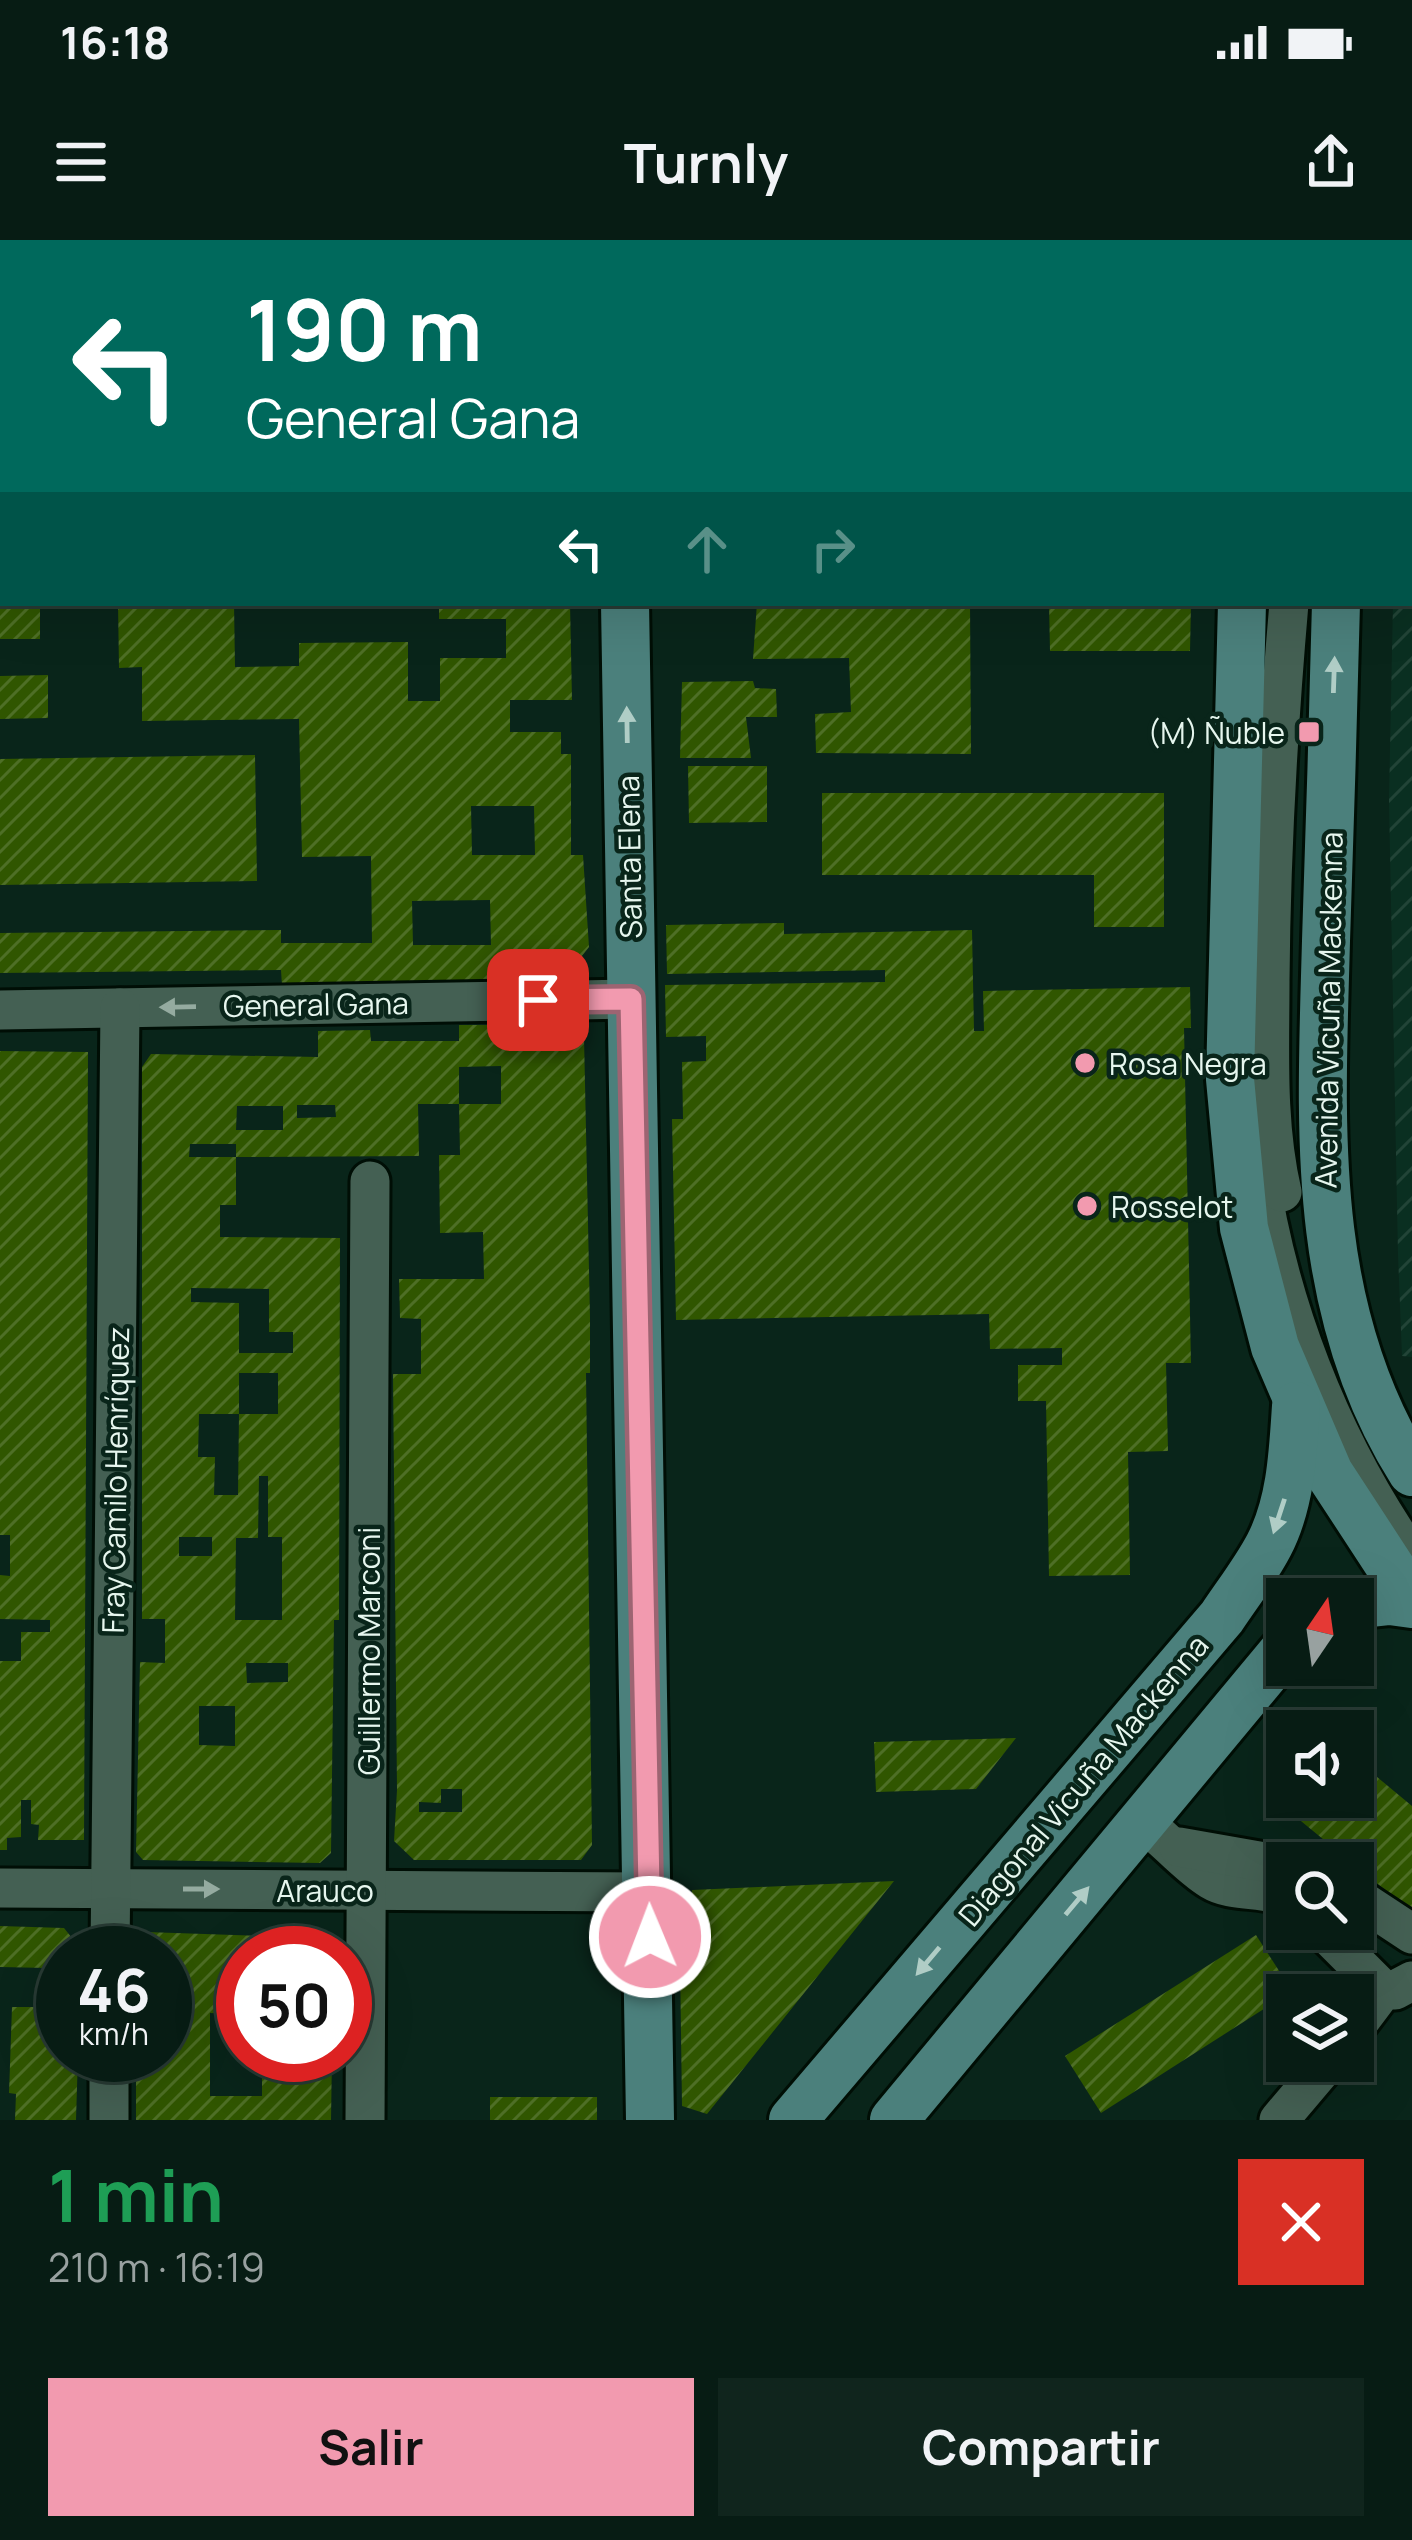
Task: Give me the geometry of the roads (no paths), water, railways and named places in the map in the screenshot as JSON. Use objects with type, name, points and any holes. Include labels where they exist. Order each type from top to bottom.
[{"type":"main road","name":"Santa Elena","points":[[626,606],[650,2120]]},
{"type":"main road","points":[[1241,606],[1230,1028],[1232,1130],[1252,1268],[1275,1347],[1329,1473],[1412,1602]]},
{"type":"main road","name":"Avenida Vicuña Mackenna","points":[[1336,606],[1323,1063],[1325,1193],[1335,1274],[1362,1376],[1412,1472]]},
{"type":"main road","name":"Diagonal Vicuña Mackenna","points":[[793,2120],[1222,1617],[1270,1543],[1277,1524],[1292,1461],[1297,1401]]},
{"type":"main road","points":[[1374,1603],[1412,1602]]},
{"type":"main road","points":[[1222,1617],[1246,1624],[1266,1646]]},
{"type":"main road","points":[[894,2120],[1158,1834],[1266,1674]]},
{"type":"street","points":[[1265,606],[1253,1063],[1259,1170],[1281,1276],[1322,1391],[1373,1496],[1412,1557]]},
{"type":"street","points":[[1289,606],[1271,900],[1269,1064],[1274,1141],[1291,1229],[1326,1349],[1356,1426],[1412,1524]]},
{"type":"street","name":"General Gana","points":[[0,1010],[631,999]]},
{"type":"street","name":"Fray Camilo Henríquez","points":[[110,1926],[120,1008]]},
{"type":"street","name":"Guillermo Marconi","points":[[364,2120],[370,1181]]},
{"type":"street","points":[[1158,1834],[1266,1861]]},
{"type":"street","points":[[1158,1834],[1211,1881],[1266,1890]]},
{"type":"street","name":"Arauco","points":[[0,1888],[649,1892]]},
{"type":"street","points":[[1374,1909],[1412,1934]]},
{"type":"street","points":[[1350,1950],[1397,1985],[1374,2009]]},
{"type":"street","points":[[109,2082],[109,2120]]},
{"type":"street","points":[[1279,2120],[1312,2082]]},
{"type":"place","name":"(M) Ñuble","points":[[1309,732]]},
{"type":"place","name":"Rosa Negra","points":[[1085,1063]]},
{"type":"place","name":"Rosselot","points":[[1087,1206]]}]
